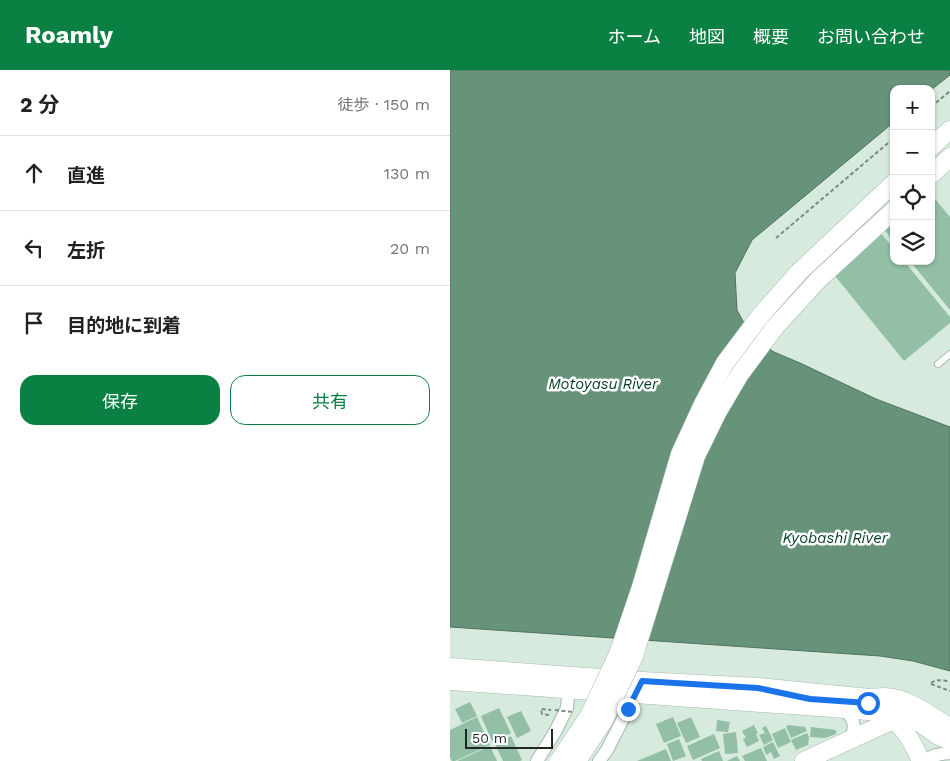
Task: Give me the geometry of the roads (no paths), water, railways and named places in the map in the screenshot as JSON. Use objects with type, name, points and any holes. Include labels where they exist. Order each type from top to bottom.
[{"type":"street","points":[[935,143],[950,130]]},
{"type":"street","points":[[935,171],[950,157]]},
{"type":"street","points":[[559,761],[589,716],[619,652],[641,587],[680,454],[725,362],[761,315],[799,272],[890,186]]},
{"type":"street","points":[[577,761],[604,720],[634,656],[696,456],[717,413],[740,374],[775,326],[819,279],[890,214]]},
{"type":"street","points":[[450,667],[569,683]]},
{"type":"street","points":[[450,681],[569,683],[639,688],[868,711],[918,720]]},
{"type":"street","points":[[537,761],[567,708],[569,683]]},
{"type":"street","points":[[639,688],[758,688],[869,698],[886,697],[913,704],[918,720]]},
{"type":"street","points":[[598,761],[607,750],[639,688]]},
{"type":"street","points":[[758,688],[810,699],[868,703],[918,720],[937,735],[950,741]]},
{"type":"street","points":[[833,708],[840,708],[851,716],[854,730],[848,742]]},
{"type":"street","points":[[804,761],[872,731],[881,725],[918,720]]},
{"type":"street","points":[[918,720],[904,730],[914,745],[921,761]]},
{"type":"street","points":[[926,761],[930,757],[950,753]]},
{"type":"lane","points":[[938,364],[950,354]]},
{"type":"water","name":"Motoyasu River","points":[[450,70],[950,70],[950,75],[935,87],[935,85],[890,85],[890,125],[752,240],[735,273],[737,310],[751,336],[774,352],[876,399],[950,427],[950,671],[913,661],[880,656],[450,627]]},
{"type":"water label","name":"Kyobashi River","points":[[835,538]]}]
